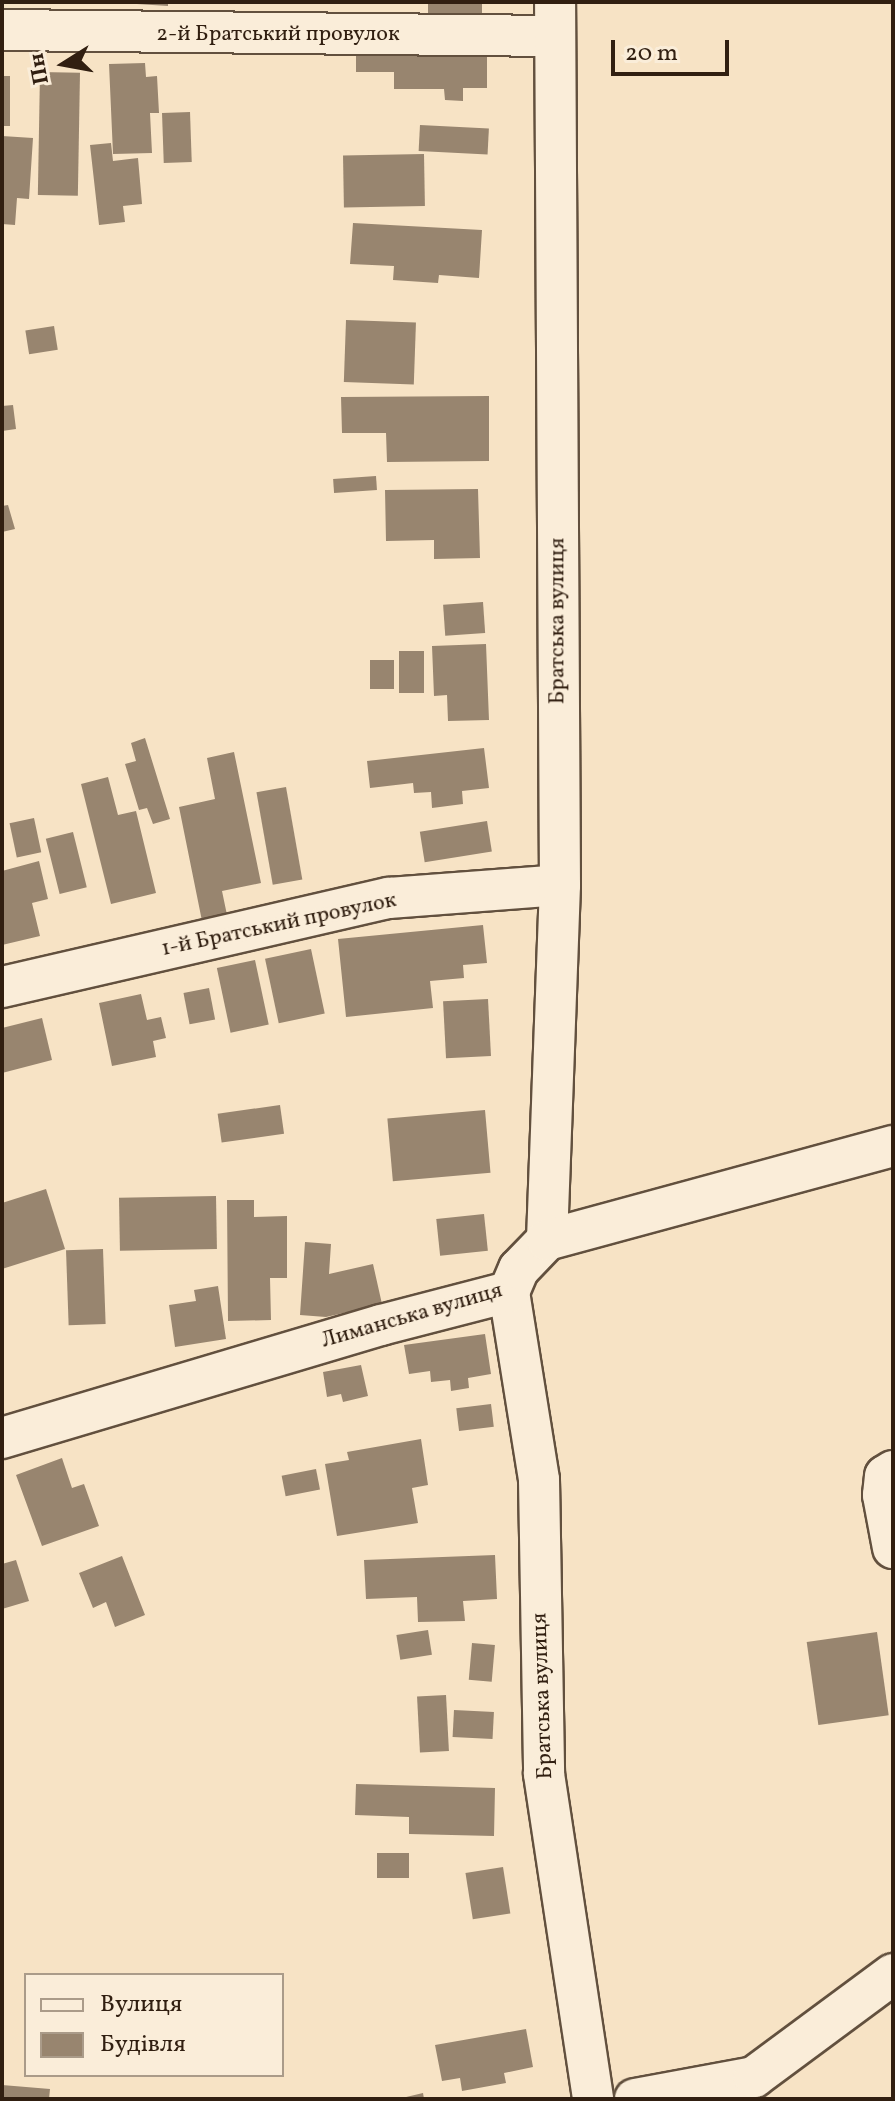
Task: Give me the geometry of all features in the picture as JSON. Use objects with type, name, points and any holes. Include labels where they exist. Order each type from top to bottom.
[{"type":"street","name":"2-й Братський провулок","points":[[2,30],[555,19]]},
{"type":"street","name":"Братська вулиця","points":[[547,1240],[560,885],[555,19]]},
{"type":"street","name":"1-й Братський провулок","points":[[2,987],[343,907],[560,885]]},
{"type":"street","points":[[547,1240],[893,1146]]},
{"type":"street","name":"Лиманська вулиця","points":[[2,1438],[381,1325],[509,1292],[519,1269],[547,1240]]},
{"type":"street","name":"Братська вулиця","points":[[509,1292],[539,1480],[544,1774],[593,2099]]},
{"type":"street","points":[[893,1471],[885,1476],[883,1495],[893,1548]]},
{"type":"street","points":[[635,2099],[754,2077],[893,1974]]},
{"type":"building","points":[[168,2],[168,6],[137,4]]},
{"type":"building","points":[[428,2],[482,2],[482,16],[428,16]]},
{"type":"building","points":[[356,55],[487,55],[487,88],[463,88],[463,101],[445,100],[444,89],[394,89],[394,72],[356,72]]},
{"type":"building","points":[[145,63],[146,77],[157,76],[159,113],[150,113],[152,153],[113,154],[109,64]]},
{"type":"building","points":[[40,72],[80,73],[78,196],[38,195]]},
{"type":"building","points":[[2,76],[10,76],[10,126],[2,126]]},
{"type":"building","points":[[190,112],[192,162],[164,163],[162,113]]},
{"type":"building","points":[[420,125],[489,129],[488,155],[419,151]]},
{"type":"building","points":[[2,136],[33,138],[29,199],[17,198],[15,225],[2,224]]},
{"type":"building","points":[[111,143],[113,161],[138,158],[142,204],[123,206],[125,222],[99,225],[90,145]]},
{"type":"building","points":[[424,154],[425,206],[344,207],[343,155]]},
{"type":"building","points":[[353,223],[482,230],[479,278],[439,275],[438,283],[393,280],[394,266],[350,264]]},
{"type":"building","points":[[346,320],[416,322],[414,384],[344,382]]},
{"type":"building","points":[[54,326],[58,350],[29,354],[25,331]]},
{"type":"building","points":[[489,396],[489,461],[387,462],[386,433],[342,433],[341,397]]},
{"type":"building","points":[[13,405],[16,429],[2,431],[2,406]]},
{"type":"building","points":[[376,476],[377,490],[334,493],[333,479]]},
{"type":"building","points":[[478,489],[480,558],[434,559],[434,540],[386,541],[385,490]]},
{"type":"building","points":[[8,505],[15,529],[2,532],[2,506]]},
{"type":"building","points":[[483,602],[485,633],[445,636],[443,605]]},
{"type":"building","points":[[486,644],[489,720],[448,721],[447,695],[434,696],[432,646]]},
{"type":"building","points":[[399,651],[424,651],[424,693],[399,693]]},
{"type":"building","points":[[370,660],[394,660],[394,689],[370,689]]},
{"type":"building","points":[[145,738],[170,819],[153,824],[147,808],[139,810],[125,764],[136,761],[131,743]]},
{"type":"building","points":[[484,748],[489,788],[462,791],[463,804],[432,808],[431,792],[414,793],[413,783],[370,788],[367,761]]},
{"type":"building","points":[[234,752],[261,883],[222,891],[227,915],[202,921],[179,807],[215,799],[207,758]]},
{"type":"building","points":[[108,777],[118,815],[136,811],[156,893],[111,904],[81,784]]},
{"type":"building","points":[[286,787],[302,880],[273,885],[256,792]]},
{"type":"building","points":[[34,818],[41,852],[17,857],[10,823]]},
{"type":"building","points":[[487,821],[492,852],[425,862],[420,832]]},
{"type":"building","points":[[73,832],[87,887],[60,894],[46,839]]},
{"type":"building","points":[[39,861],[48,899],[32,903],[40,936],[2,945],[2,871]]},
{"type":"building","points":[[483,925],[487,963],[463,965],[464,978],[430,981],[433,1008],[346,1017],[338,939]]},
{"type":"building","points":[[311,949],[325,1014],[279,1023],[265,959]]},
{"type":"building","points":[[255,960],[269,1025],[231,1033],[217,968]]},
{"type":"building","points":[[209,988],[215,1019],[190,1024],[183,993]]},
{"type":"building","points":[[141,994],[147,1020],[161,1017],[166,1038],[153,1041],[156,1057],[112,1066],[99,1003]]},
{"type":"building","points":[[488,999],[491,1056],[446,1058],[443,1001]]},
{"type":"building","points":[[42,1018],[52,1060],[2,1073],[2,1028]]},
{"type":"building","points":[[280,1105],[284,1134],[222,1142],[218,1114]]},
{"type":"building","points":[[485,1110],[490,1173],[393,1181],[387,1119]]},
{"type":"building","points":[[46,1189],[65,1249],[2,1269],[2,1203]]},
{"type":"building","points":[[216,1196],[217,1249],[120,1251],[119,1198]]},
{"type":"building","points":[[227,1200],[254,1200],[254,1217],[287,1216],[287,1278],[270,1278],[271,1320],[228,1321]]},
{"type":"building","points":[[484,1214],[488,1251],[440,1256],[436,1219]]},
{"type":"building","points":[[305,1242],[331,1244],[329,1274],[373,1264],[382,1304],[326,1317],[300,1315]]},
{"type":"building","points":[[103,1249],[106,1324],[69,1325],[66,1250]]},
{"type":"building","points":[[218,1286],[226,1339],[175,1347],[169,1305],[196,1301],[194,1290]]},
{"type":"building","points":[[485,1334],[491,1374],[468,1378],[469,1388],[451,1391],[450,1380],[431,1382],[430,1371],[409,1374],[404,1345]]},
{"type":"building","points":[[361,1365],[368,1396],[343,1402],[341,1394],[327,1397],[323,1372]]},
{"type":"building","points":[[491,1404],[494,1427],[459,1431],[456,1408]]},
{"type":"building","points":[[421,1439],[428,1485],[412,1488],[418,1523],[337,1536],[325,1464],[349,1460],[347,1452]]},
{"type":"building","points":[[62,1458],[72,1488],[84,1484],[99,1526],[42,1546],[16,1475]]},
{"type":"building","points":[[316,1469],[320,1490],[286,1496],[282,1476]]},
{"type":"building","points":[[495,1555],[497,1599],[463,1601],[465,1621],[418,1622],[417,1597],[366,1599],[364,1560]]},
{"type":"building","points":[[122,1556],[145,1615],[115,1627],[106,1602],[93,1608],[79,1573]]},
{"type":"building","points":[[16,1560],[29,1601],[2,1609],[2,1564]]},
{"type":"building","points":[[428,1630],[432,1655],[400,1660],[396,1635]]},
{"type":"building","points":[[877,1632],[889,1715],[818,1725],[807,1642]]},
{"type":"building","points":[[472,1643],[495,1645],[492,1682],[469,1680]]},
{"type":"building","points":[[446,1695],[449,1751],[420,1752],[417,1697]]},
{"type":"building","points":[[454,1710],[494,1712],[493,1739],[453,1737]]},
{"type":"building","points":[[356,1784],[495,1788],[494,1836],[409,1834],[409,1817],[355,1815]]},
{"type":"building","points":[[377,1853],[409,1853],[409,1878],[377,1878]]},
{"type":"building","points":[[503,1867],[510,1913],[473,1919],[465,1873]]},
{"type":"building","points":[[526,2029],[533,2067],[504,2073],[506,2083],[462,2091],[460,2078],[442,2081],[435,2045]]},
{"type":"building","points":[[2,2085],[50,2089],[49,2099],[2,2099]]},
{"type":"building","points":[[423,2093],[424,2099],[402,2099],[402,2098]]}]
